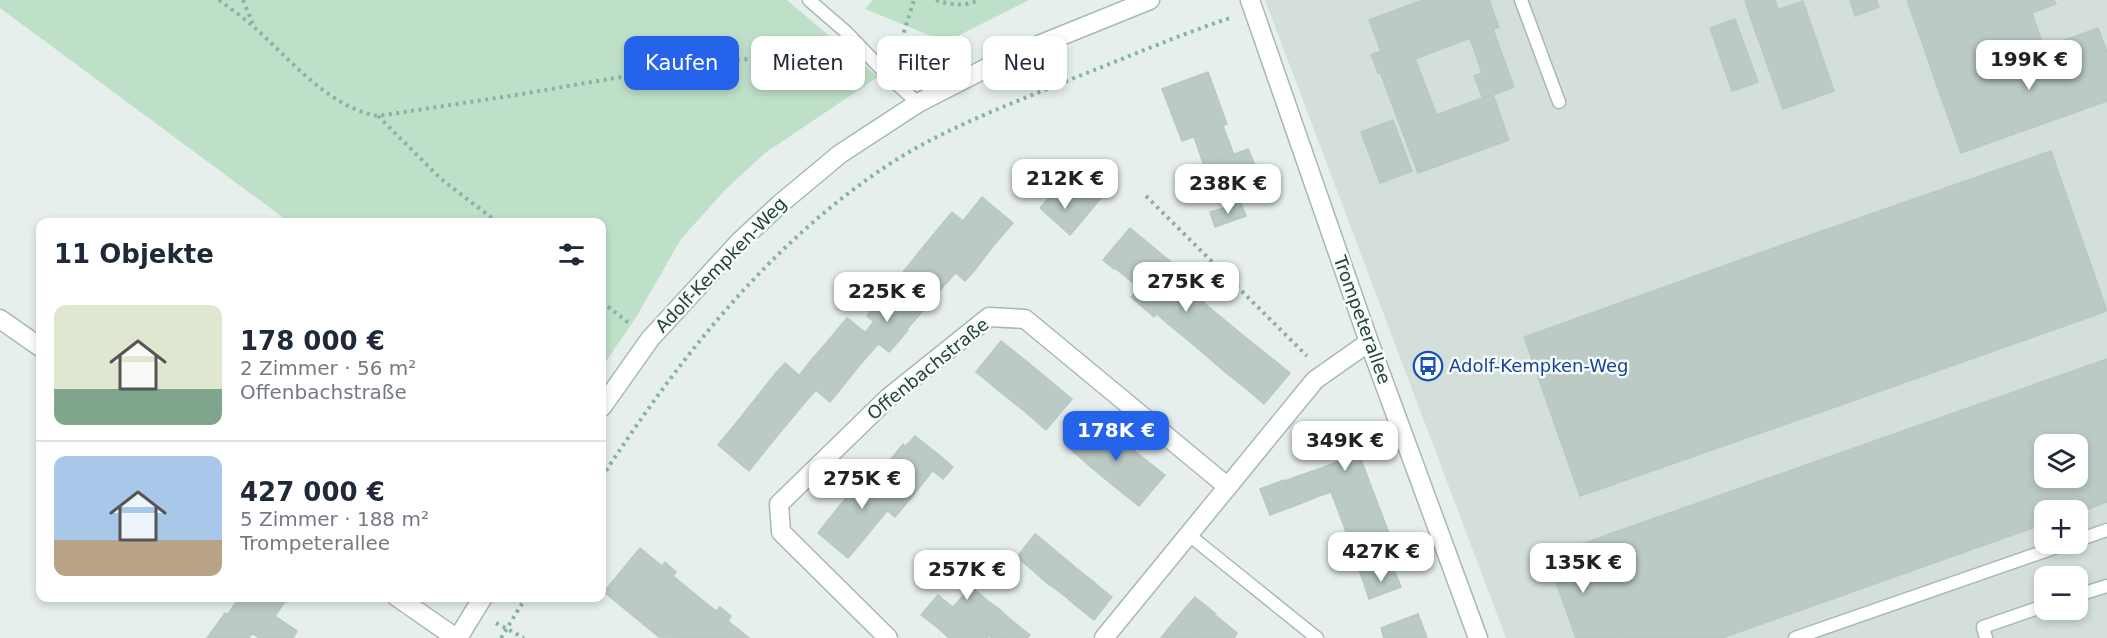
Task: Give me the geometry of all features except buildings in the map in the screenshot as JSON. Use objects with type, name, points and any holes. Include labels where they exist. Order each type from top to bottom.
[{"type":"street","name":"Adolf-Kempken-Weg","points":[[606,402],[650,339],[740,241],[840,154],[918,103],[1004,59],[1150,0]]},
{"type":"street","name":"Trompeterallee","points":[[1252,5],[1369,342],[1478,638]]},
{"type":"street","name":"Offenbachstraße","points":[[888,638],[781,532],[779,504],[888,398],[989,316],[1025,319],[1228,487]]},
{"type":"street","points":[[0,319],[36,345]]},
{"type":"street","points":[[1104,638],[1315,380],[1369,342]]},
{"type":"street","points":[[404,602],[457,638],[478,605]]},
{"type":"lane","points":[[809,0],[846,32],[877,64]]},
{"type":"lane","points":[[1521,0],[1559,102]]},
{"type":"lane","points":[[903,90],[918,103]]},
{"type":"lane","points":[[2088,537],[2107,530]]},
{"type":"lane","points":[[1189,535],[1317,638]]},
{"type":"lane","points":[[1796,638],[2037,554]]},
{"type":"lane","points":[[2088,592],[2107,586]]},
{"type":"lane","points":[[1986,638],[1983,627],[2034,609]]},
{"type":"path","points":[[219,0],[255,28],[288,61],[326,91],[343,102],[378,116],[715,61],[866,53]]},
{"type":"path","points":[[243,0],[255,28]]},
{"type":"path","points":[[903,36],[914,0]]},
{"type":"path","points":[[936,0],[953,5],[978,0]]},
{"type":"path","points":[[606,471],[647,409],[705,333],[725,311],[816,219],[885,168],[929,140],[992,111],[1252,5]]},
{"type":"path","points":[[378,116],[441,179],[492,218]]},
{"type":"path","points":[[1146,196],[1324,374]]},
{"type":"path","points":[[606,305],[650,339]]},
{"type":"path","points":[[501,638],[523,602]]},
{"type":"path","points":[[478,605],[524,638]]},
{"type":"shaded area","points":[[1265,0],[2107,0],[2107,638],[1506,638]]},
{"type":"green space","points":[[0,0],[787,0],[830,36],[751,36],[751,90],[859,90],[765,153],[725,190],[681,239],[635,319],[606,361],[606,218],[284,218],[0,8]]},
{"type":"green space","points":[[873,0],[1029,0],[958,36],[931,36],[865,9]]},
{"type":"green space","points":[[865,66],[877,76],[865,86]]},
{"type":"place","name":"Adolf-Kempken-Weg","points":[[1428,366]]}]
